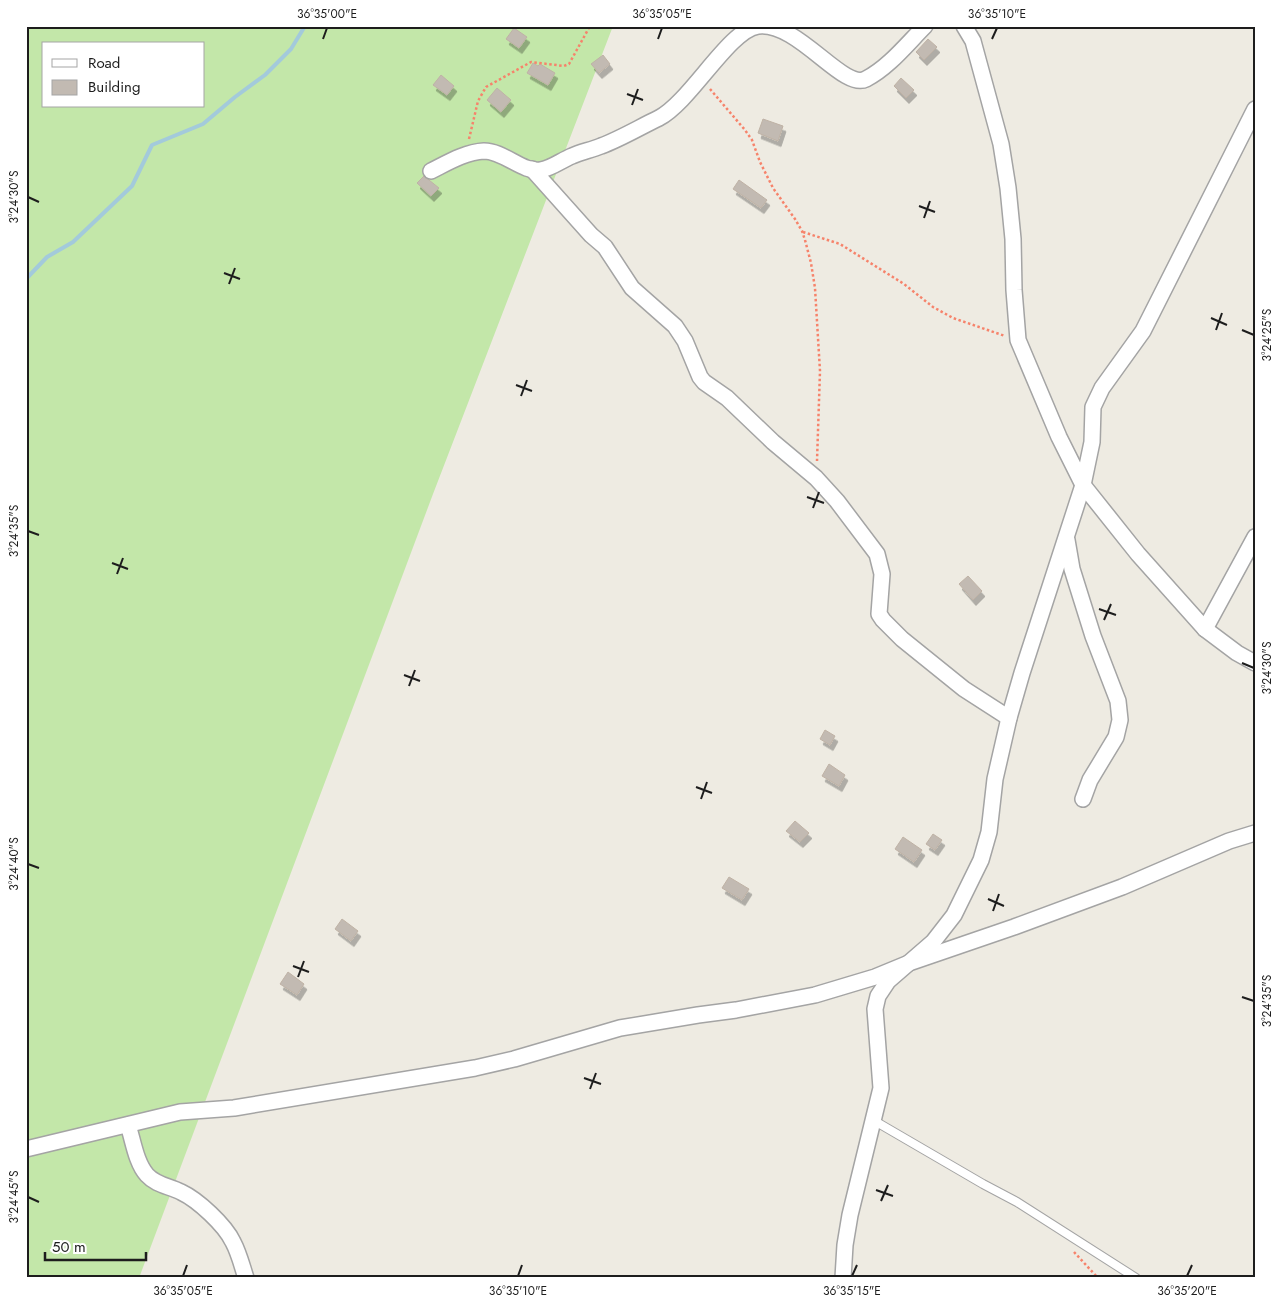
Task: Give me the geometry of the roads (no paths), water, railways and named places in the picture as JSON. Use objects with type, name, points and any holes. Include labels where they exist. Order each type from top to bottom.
[{"type":"street","points":[[532,170],[540,170],[571,156],[601,146],[661,116],[687,95],[742,32],[758,26],[776,27],[787,32],[810,47],[842,74],[859,81],[891,61],[926,26]]},
{"type":"street","points":[[964,26],[976,50],[1001,144],[1013,239],[1014,290],[1018,340],[1059,437],[1083,485],[1138,554],[1205,629],[1237,653],[1255,663]]},
{"type":"street","points":[[843,1278],[845,1245],[850,1215],[880,1088],[876,1002],[880,991],[888,981],[933,942],[954,915],[981,860],[989,832],[996,772],[1009,718],[1083,485],[1092,442],[1093,407],[1115,368],[1143,331],[1255,109]]},
{"type":"street","points":[[430,170],[464,156],[484,151],[494,153],[532,170],[605,248],[632,288],[675,326],[685,341],[700,377],[704,382],[727,398],[773,442],[816,478],[837,501],[877,554],[882,574],[879,614],[883,620],[964,689],[1009,718]]},
{"type":"street","points":[[1205,629],[1255,536]]},
{"type":"street","points":[[1067,539],[1072,570],[1093,636],[1118,701],[1120,720],[1116,737],[1090,780],[1082,798]]},
{"type":"street","points":[[26,1149],[180,1112],[234,1108],[475,1068],[514,1059],[620,1028],[815,996],[875,977],[909,963],[1122,887],[1229,841],[1255,833]]},
{"type":"street","points":[[128,1125],[138,1156],[147,1175],[158,1183],[181,1192],[192,1199],[227,1232],[233,1241],[246,1278]]},
{"type":"lane","points":[[873,1120],[1017,1202],[1136,1278]]},
{"type":"waterway","points":[[26,279],[47,257],[73,242],[132,186],[152,145],[203,124],[265,75],[291,49],[305,26]]}]
